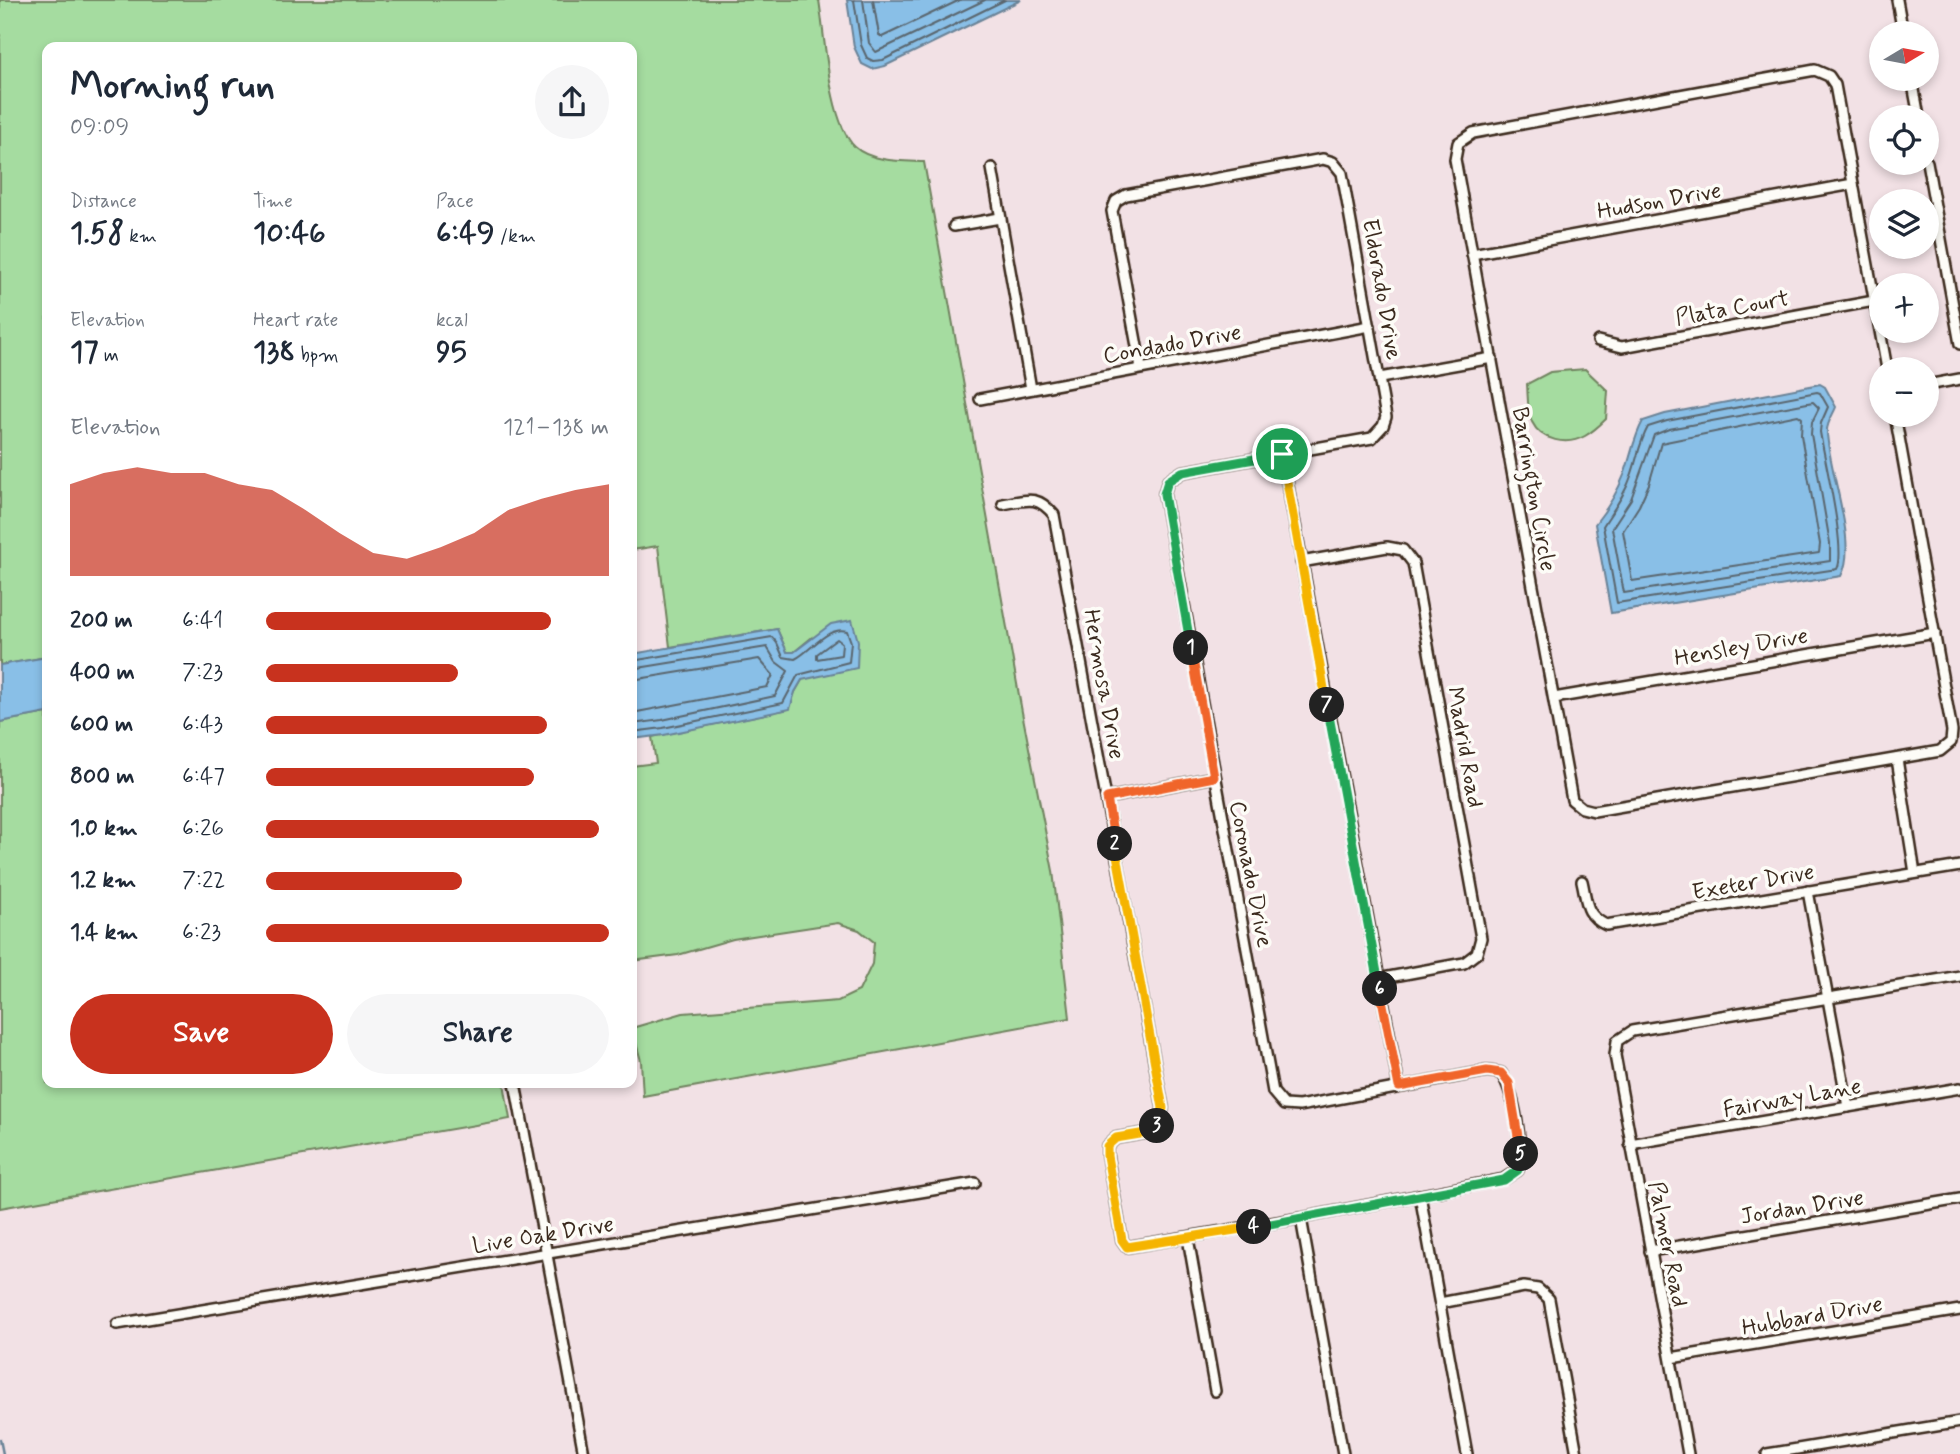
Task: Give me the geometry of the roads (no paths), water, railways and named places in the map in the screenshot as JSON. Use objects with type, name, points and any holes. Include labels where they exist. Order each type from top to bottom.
[{"type":"street","points":[[1897,0],[1901,21]]},
{"type":"street","name":"Barrington Circle","points":[[1869,273],[1835,85],[1829,75],[1815,70],[1472,134],[1458,143],[1455,159],[1572,800],[1582,808],[1594,811],[1940,751],[1951,742],[1952,731],[1897,427]]},
{"type":"street","name":"Eldorado Drive","points":[[1141,368],[1112,211],[1116,201],[1126,194],[1323,159],[1333,162],[1342,173],[1386,417],[1384,426],[1372,438],[1282,454]]},
{"type":"street","points":[[992,168],[1031,389]]},
{"type":"street","points":[[1929,175],[1960,344]]},
{"type":"street","name":"Hudson Drive","points":[[1472,254],[1853,184]]},
{"type":"street","points":[[954,226],[1000,218]]},
{"type":"street","name":"Plata Court","points":[[1598,341],[1622,347],[1869,301]]},
{"type":"street","name":"Condado Drive","points":[[980,399],[1370,326]]},
{"type":"street","points":[[1380,378],[1492,358]]},
{"type":"street","points":[[1939,383],[1960,379]]},
{"type":"street","points":[[1215,1391],[1188,1238],[1504,1180],[1518,1170],[1521,1155],[1509,1083],[1501,1073],[1487,1071],[1399,1087],[1282,454]]},
{"type":"street","name":"Coronado Drive","points":[[1282,454],[1182,472],[1168,481],[1164,494],[1214,777],[1273,1092],[1284,1105],[1299,1106],[1399,1087]]},
{"type":"street","name":"Hermosa Drive","points":[[1003,504],[1033,499],[1045,503],[1054,514],[1163,1108],[1160,1122],[1152,1132],[1116,1138],[1107,1146],[1122,1240],[1127,1247],[1188,1238]]},
{"type":"street","name":"Madrid Road","points":[[1301,562],[1387,547],[1404,550],[1413,563],[1481,938],[1477,953],[1464,963],[1378,979]]},
{"type":"street","name":"Hensley Drive","points":[[1554,698],[1935,633]]},
{"type":"street","points":[[1897,759],[1915,873]]},
{"type":"street","points":[[1107,798],[1214,777]]},
{"type":"street","name":"Exeter Drive","points":[[1582,881],[1588,912],[1606,925],[1960,866]]},
{"type":"street","points":[[1808,891],[1848,1107]]},
{"type":"street","points":[[1828,998],[1960,976]]},
{"type":"street","name":"Palmer Road","points":[[1688,1454],[1630,1144],[1615,1055],[1617,1041],[1632,1031],[1828,998]]},
{"type":"street","points":[[516,1088],[584,1454]]},
{"type":"street","name":"Fairway Lane","points":[[1630,1144],[1960,1088]]},
{"type":"street","name":"Live Oak Drive","points":[[117,1324],[975,1183]]},
{"type":"street","points":[[1420,1195],[1467,1454]]},
{"type":"street","name":"Jordan Drive","points":[[1650,1251],[1960,1199]]},
{"type":"street","points":[[1301,1219],[1343,1454]]},
{"type":"street","points":[[1440,1303],[1524,1287],[1538,1289],[1549,1298],[1577,1454]]},
{"type":"street","name":"Hubbard Drive","points":[[1671,1358],[1960,1310]]},
{"type":"street","points":[[1767,1454],[1960,1422]]},
{"type":"water","points":[[847,0],[1021,0],[885,66],[872,69],[862,64],[854,47]]},
{"type":"water","points":[[1820,384],[1825,387],[1836,407],[1827,432],[1847,545],[1846,562],[1841,576],[1611,613],[1595,524],[1621,482],[1643,421],[1665,414]]},
{"type":"water","points":[[852,620],[858,641],[857,668],[802,680],[790,709],[637,738],[637,653],[777,629],[787,652],[794,652],[831,624]]},
{"type":"water","points":[[42,658],[42,714],[0,722],[0,665]]},
{"type":"waterway","points":[[0,1439],[3,1454]]}]
